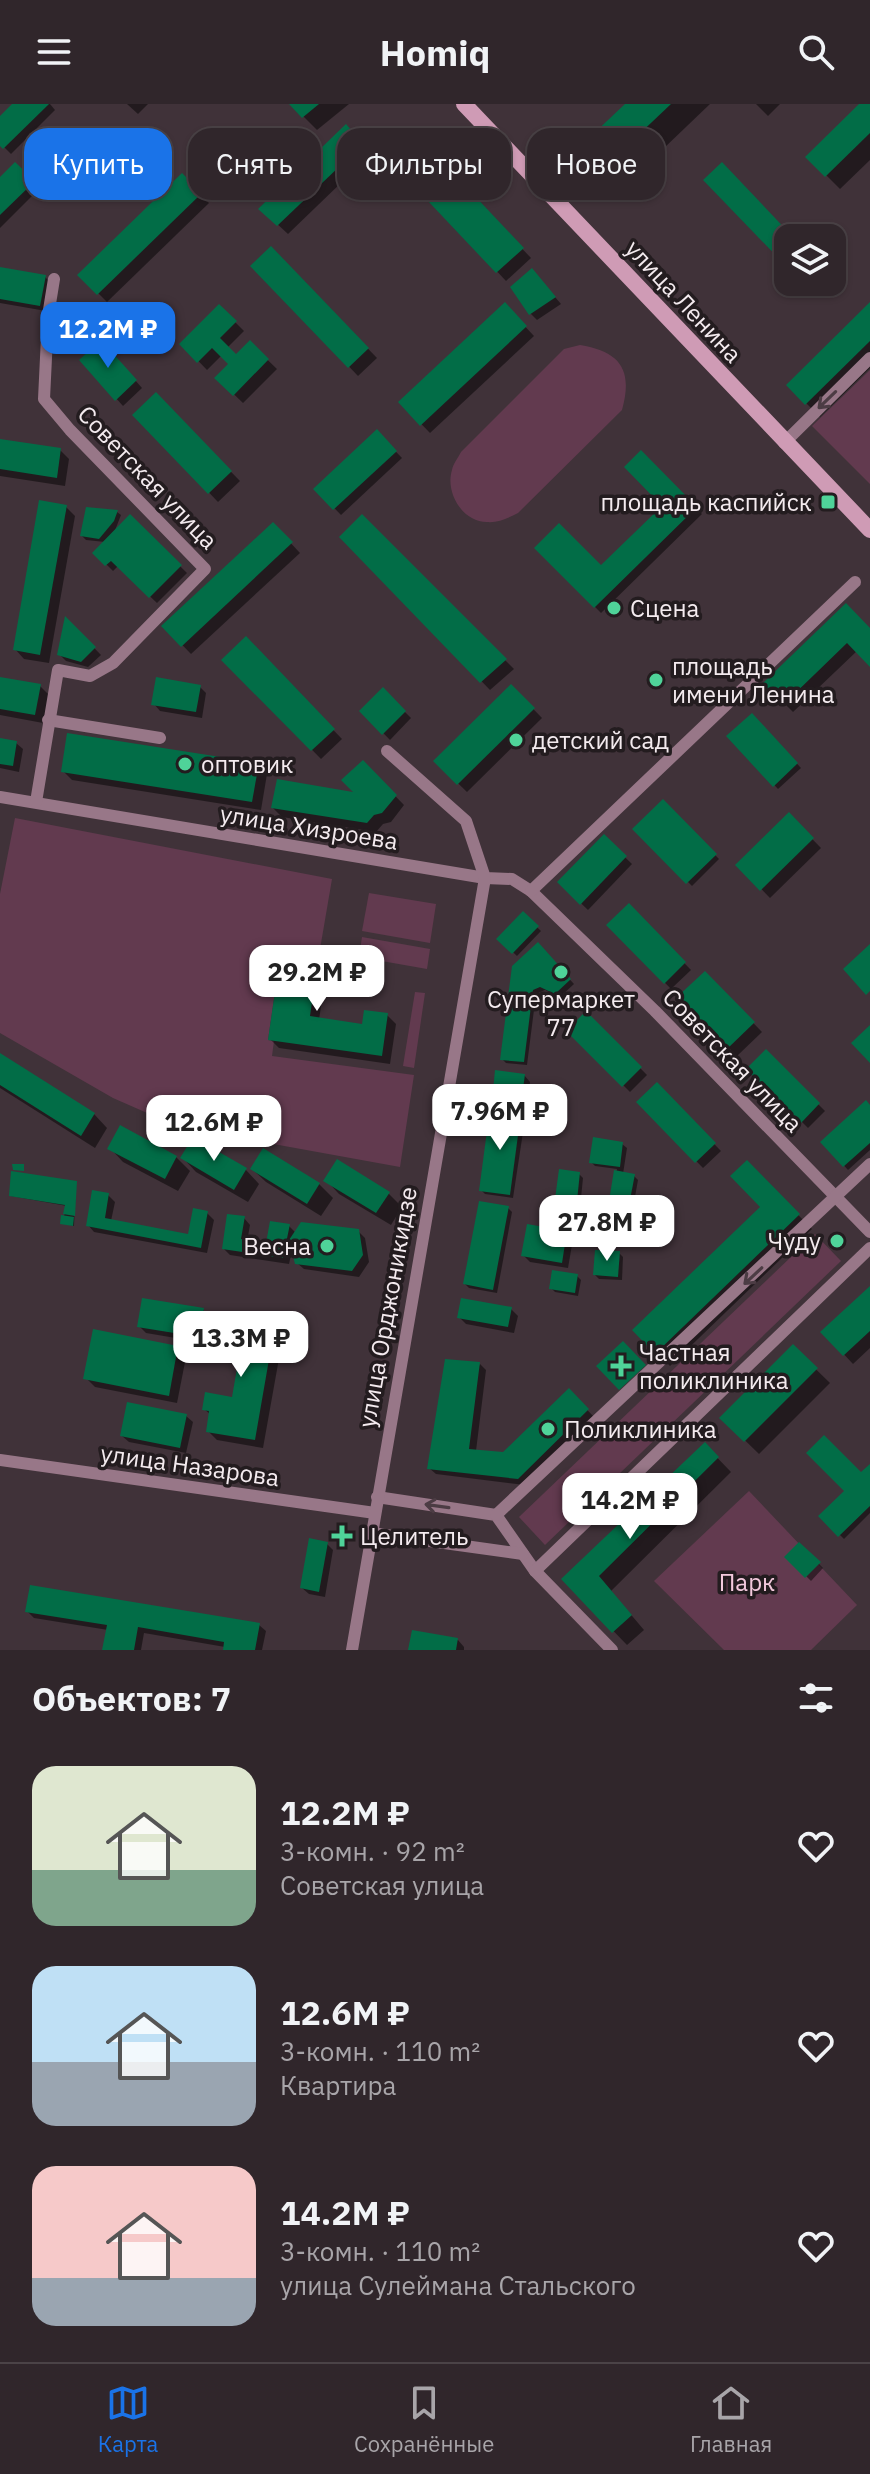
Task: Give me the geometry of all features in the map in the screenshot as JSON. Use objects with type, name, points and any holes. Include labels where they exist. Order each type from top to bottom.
[{"type":"street","name":"улица Ленина","points":[[464,104],[870,530]]},
{"type":"street","name":"Советская улица","points":[[48,720],[58,670],[90,676],[113,663],[205,569],[70,430],[44,399],[48,316],[54,279]]},
{"type":"street","points":[[784,443],[870,358]]},
{"type":"street","points":[[531,891],[855,582]]},
{"type":"street","points":[[36,802],[48,720],[160,738]]},
{"type":"street","points":[[387,751],[466,821],[485,878]]},
{"type":"street","name":"улица Хизроева","points":[[0,797],[485,878],[512,879],[531,891],[561,921]]},
{"type":"street","name":"улица Орджоникидзе","points":[[352,1650],[485,878]]},
{"type":"street","name":"Советская улица","points":[[561,921],[655,1011],[870,1232]]},
{"type":"street","points":[[496,1515],[870,1164]]},
{"type":"street","points":[[535,1571],[870,1248]]},
{"type":"street","name":"улица Назарова","points":[[0,1460],[375,1513]]},
{"type":"street","points":[[377,1497],[496,1515],[535,1571],[612,1650]]},
{"type":"street","points":[[372,1533],[523,1554]]},
{"type":"green space","points":[[580,345],[605,352],[620,365],[626,384],[622,410],[518,513],[491,522],[470,517],[458,504],[451,487],[453,468],[461,452],[564,349]]},
{"type":"green space","points":[[870,370],[870,484],[812,426]]},
{"type":"green space","points":[[15,818],[332,879],[319,955],[281,950],[268,1040],[274,1041],[272,1056],[414,1075],[400,1167],[179,1127],[113,1098],[0,1033],[0,894]]},
{"type":"green space","points":[[369,893],[436,904],[430,943],[362,931]]},
{"type":"green space","points":[[362,937],[430,949],[427,969],[359,957]]},
{"type":"green space","points":[[415,992],[425,993],[414,1068],[403,1066]]},
{"type":"green space","points":[[815,1234],[841,1261],[545,1545],[519,1517]]},
{"type":"green space","name":"Парк","points":[[749,1491],[857,1605],[811,1650],[724,1650],[654,1581]]},
{"type":"building","points":[[12,104],[49,104],[3,149],[0,146],[0,116]]},
{"type":"building","points":[[289,104],[319,104],[302,118]]},
{"type":"building","points":[[625,104],[671,104],[646,128],[600,128]]},
{"type":"building","points":[[859,104],[870,104],[870,133],[825,177],[805,157]]},
{"type":"building","points":[[337,133],[337,169],[321,184],[321,148]]},
{"type":"building","points":[[15,162],[24,171],[24,192],[0,215],[0,177]]},
{"type":"building","points":[[722,162],[781,224],[774,224],[774,254],[703,180]]},
{"type":"building","points":[[182,173],[188,179],[188,200],[195,200],[97,295],[77,275],[154,200],[172,200],[172,183]]},
{"type":"building","points":[[267,200],[304,200],[277,226],[258,209]]},
{"type":"building","points":[[427,200],[479,200],[524,248],[496,273]]},
{"type":"building","points":[[271,246],[369,348],[348,368],[250,266]]},
{"type":"building","points":[[0,267],[46,275],[40,306],[0,299]]},
{"type":"building","points":[[532,268],[556,297],[529,315],[510,287]]},
{"type":"building","points":[[505,302],[527,326],[420,426],[398,402]]},
{"type":"building","points":[[870,302],[870,341],[805,405],[786,385]]},
{"type":"building","points":[[219,304],[237,321],[220,338],[236,354],[250,340],[269,359],[233,396],[214,378],[228,364],[212,348],[197,363],[179,344]]},
{"type":"building","points":[[101,340],[137,380],[115,401],[79,360]]},
{"type":"building","points":[[156,392],[232,471],[208,494],[132,415]]},
{"type":"building","points":[[377,429],[397,451],[333,510],[313,489]]},
{"type":"building","points":[[0,439],[61,448],[57,478],[0,469]]},
{"type":"building","points":[[641,450],[697,507],[594,608],[534,548],[559,523],[601,565],[662,506],[624,467]]},
{"type":"building","points":[[39,500],[67,505],[40,655],[13,650]]},
{"type":"building","points":[[86,507],[118,510],[114,521],[99,539],[80,536]]},
{"type":"building","points":[[130,514],[182,565],[149,598],[111,561],[105,566],[92,553]]},
{"type":"building","points":[[362,514],[507,659],[480,683],[339,537]]},
{"type":"building","points":[[273,522],[293,542],[181,647],[161,626]]},
{"type":"building","points":[[846,603],[870,628],[870,667],[847,643],[783,705],[762,684]]},
{"type":"building","points":[[65,616],[96,647],[81,662],[57,655]]},
{"type":"building","points":[[246,636],[335,729],[311,751],[221,660]]},
{"type":"building","points":[[0,677],[41,684],[35,715],[0,709]]},
{"type":"building","points":[[156,677],[201,685],[196,712],[151,705]]},
{"type":"building","points":[[511,684],[535,708],[457,785],[433,761]]},
{"type":"building","points":[[383,687],[406,711],[382,735],[359,711]]},
{"type":"building","points":[[752,713],[798,763],[773,787],[726,736]]},
{"type":"building","points":[[67,733],[259,763],[252,802],[61,772]]},
{"type":"building","points":[[0,738],[17,741],[13,766],[0,764]]},
{"type":"building","points":[[363,760],[397,795],[382,813],[374,815],[367,823],[271,808],[277,779],[353,792],[341,780]]},
{"type":"building","points":[[663,799],[717,854],[686,884],[632,829]]},
{"type":"building","points":[[789,812],[814,838],[760,891],[735,865]]},
{"type":"building","points":[[604,834],[627,856],[580,905],[557,882]]},
{"type":"building","points":[[629,903],[686,962],[664,984],[606,925]]},
{"type":"building","points":[[523,911],[539,926],[512,954],[496,939]]},
{"type":"building","points":[[538,942],[571,979],[555,994],[540,987],[533,990],[524,1062],[500,1060],[512,966]]},
{"type":"building","points":[[870,944],[870,991],[866,995],[843,969]]},
{"type":"building","points":[[281,950],[319,955],[310,1016],[362,1024],[364,1010],[388,1013],[382,1056],[268,1040]]},
{"type":"building","points":[[705,971],[755,1022],[727,1049],[677,997]]},
{"type":"building","points":[[586,1011],[642,1067],[622,1087],[566,1031]]},
{"type":"building","points":[[870,1025],[870,1063],[851,1043]]},
{"type":"building","points":[[766,1049],[820,1103],[801,1123],[746,1069]]},
{"type":"building","points":[[0,1053],[95,1113],[81,1136],[0,1085]]},
{"type":"building","points":[[495,1070],[525,1074],[521,1105],[492,1101]]},
{"type":"building","points":[[657,1082],[716,1143],[695,1163],[636,1102]]},
{"type":"building","points":[[866,1100],[870,1105],[870,1143],[843,1167],[820,1142]]},
{"type":"building","points":[[490,1108],[521,1113],[510,1195],[479,1191]]},
{"type":"building","points":[[120,1125],[177,1156],[165,1179],[107,1149]]},
{"type":"building","points":[[193,1137],[247,1168],[234,1190],[180,1158]]},
{"type":"building","points":[[593,1137],[623,1142],[620,1167],[589,1163]]},
{"type":"building","points":[[263,1148],[320,1183],[307,1204],[250,1169]]},
{"type":"building","points":[[337,1159],[390,1192],[376,1213],[323,1181]]},
{"type":"building","points":[[747,1160],[800,1214],[655,1354],[632,1330],[760,1207],[730,1176]]},
{"type":"building","points":[[12,1164],[24,1164],[24,1171],[13,1170]]},
{"type":"building","points":[[559,1169],[580,1172],[577,1201],[555,1199]]},
{"type":"building","points":[[614,1170],[635,1174],[629,1205],[609,1201]]},
{"type":"building","points":[[11,1171],[77,1181],[75,1216],[63,1214],[65,1205],[9,1196]]},
{"type":"building","points":[[92,1190],[109,1193],[105,1218],[188,1234],[193,1208],[208,1211],[201,1248],[86,1226]]},
{"type":"building","points":[[479,1201],[509,1206],[493,1290],[463,1284]]},
{"type":"building","points":[[573,1205],[595,1208],[592,1231],[570,1228]]},
{"type":"building","points":[[227,1214],[245,1216],[241,1239],[266,1243],[270,1221],[290,1224],[283,1258],[222,1249]]},
{"type":"building","points":[[61,1215],[74,1217],[73,1226],[60,1224]]},
{"type":"building","points":[[301,1222],[359,1229],[363,1255],[352,1271],[295,1264],[289,1240]]},
{"type":"building","points":[[527,1224],[567,1231],[562,1263],[521,1256]]},
{"type":"building","points":[[595,1250],[620,1251],[618,1277],[593,1275]]},
{"type":"building","points":[[552,1270],[578,1274],[575,1293],[549,1289]]},
{"type":"building","points":[[870,1286],[870,1331],[843,1356],[820,1332]]},
{"type":"building","points":[[142,1298],[204,1308],[199,1337],[137,1327]]},
{"type":"building","points":[[461,1298],[512,1307],[508,1327],[457,1318]]},
{"type":"building","points":[[225,1317],[275,1325],[255,1440],[206,1432],[209,1411],[202,1410],[205,1392],[232,1397],[239,1357],[213,1352],[216,1336],[222,1337]]},
{"type":"building","points":[[93,1329],[178,1346],[169,1396],[83,1379]]},
{"type":"building","name":"Частная поликлиника","points":[[623,1341],[646,1365],[619,1390],[596,1366]]},
{"type":"building","points":[[793,1344],[818,1368],[744,1442],[719,1418]]},
{"type":"building","name":"Поликлиника","points":[[445,1359],[480,1362],[469,1449],[503,1452],[569,1388],[589,1409],[518,1479],[427,1469]]},
{"type":"building","points":[[127,1402],[187,1414],[180,1448],[120,1436]]},
{"type":"building","points":[[824,1435],[861,1472],[870,1464],[870,1506],[838,1537],[818,1516],[844,1491],[806,1453]]},
{"type":"building","points":[[705,1442],[719,1457],[599,1576],[632,1615],[612,1633],[561,1579]]},
{"type":"building","points":[[309,1538],[328,1542],[319,1592],[300,1588]]},
{"type":"building","points":[[799,1542],[821,1562],[805,1578],[784,1557]]},
{"type":"building","points":[[30,1585],[260,1623],[255,1650],[223,1650],[224,1642],[138,1627],[134,1650],[102,1650],[107,1625],[25,1612]]},
{"type":"building","points":[[412,1630],[458,1638],[456,1650],[408,1650]]},
{"type":"place","name":"площадь каспийск","points":[[828,502]]},
{"type":"place","name":"Сцена","points":[[614,608]]},
{"type":"place","name":"площадь имени Ленина","points":[[656,680]]},
{"type":"place","name":"детский сад","points":[[516,740]]},
{"type":"place","name":"оптовик","points":[[185,764]]},
{"type":"place","name":"Супермаркет 77","points":[[561,972]]},
{"type":"place","name":"Чуду","points":[[837,1241]]},
{"type":"place","name":"Весна","points":[[327,1246]]},
{"type":"place","name":"Частная поликлиника","points":[[621,1366]]},
{"type":"place","name":"Поликлиника","points":[[548,1429]]},
{"type":"place","name":"Целитель","points":[[342,1536]]}]
